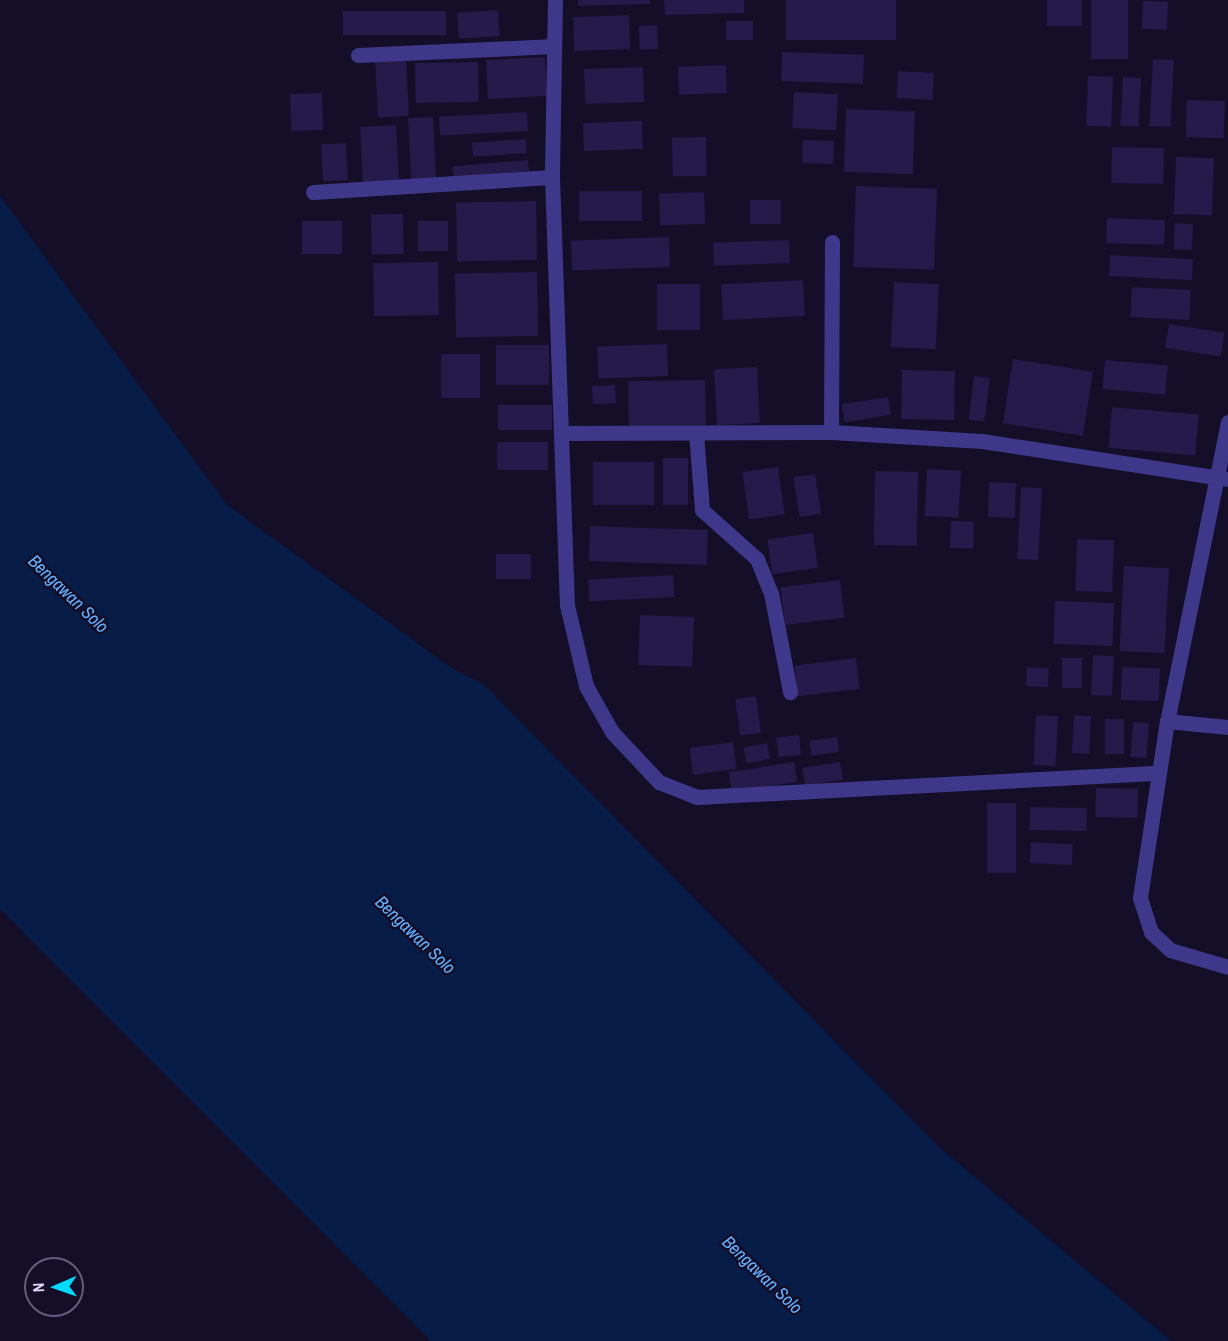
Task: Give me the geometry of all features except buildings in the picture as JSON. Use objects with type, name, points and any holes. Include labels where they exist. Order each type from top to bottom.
[{"type":"street","points":[[555,0],[552,177],[567,605],[576,656],[602,719],[645,770],[672,789],[697,796],[761,797],[1158,773]]},
{"type":"street","points":[[358,55],[554,46]]},
{"type":"street","points":[[313,192],[552,177]]},
{"type":"street","points":[[831,432],[832,242]]},
{"type":"street","points":[[1228,422],[1223,479],[1167,721],[1158,773],[1141,911],[1151,932],[1170,950],[1228,967]]},
{"type":"street","points":[[561,433],[831,432],[1050,449],[1223,479]]},
{"type":"street","points":[[696,434],[702,510],[758,559],[771,593],[790,692]]},
{"type":"street","points":[[1167,721],[1228,727]]},
{"type":"water","name":"Bengawan Solo","points":[[0,196],[227,505],[453,669],[483,684],[939,1147],[1171,1341],[431,1341],[0,909]]}]
